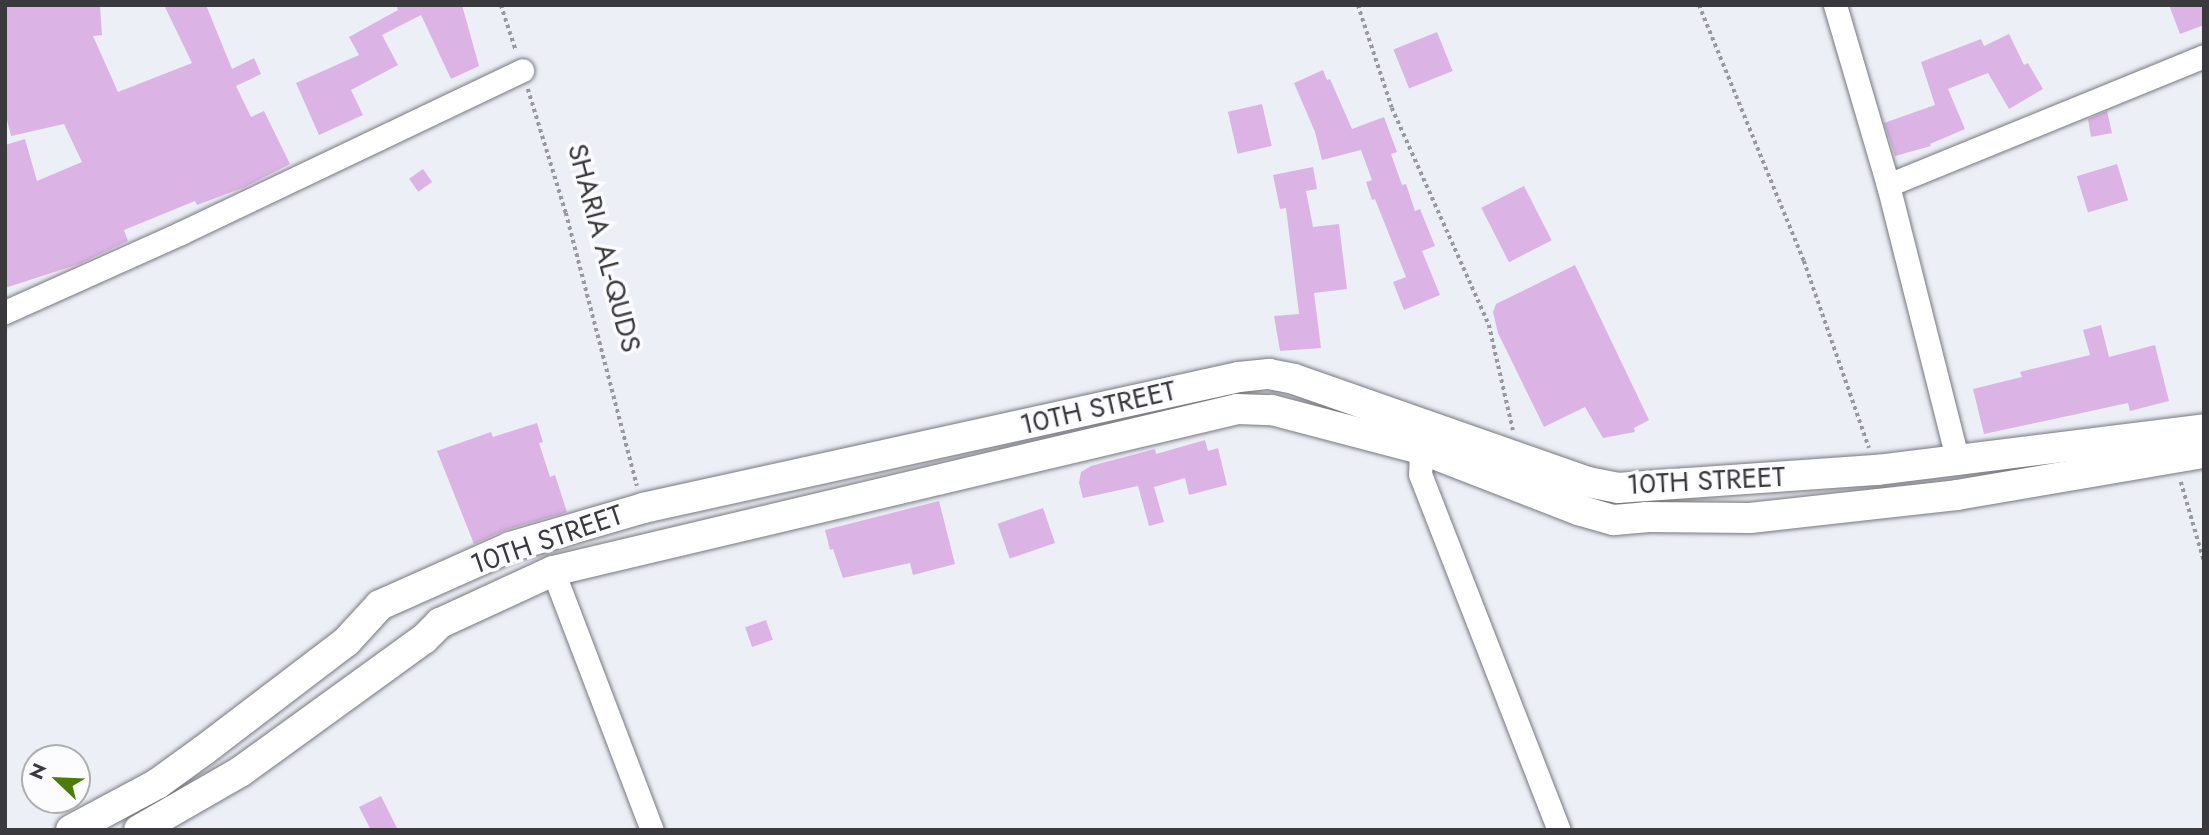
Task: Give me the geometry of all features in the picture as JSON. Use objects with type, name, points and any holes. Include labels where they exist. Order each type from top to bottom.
[{"type":"main road","name":"10TH STREET","points":[[71,830],[157,784],[204,750],[346,642],[380,605],[510,547],[643,508],[1239,377],[1269,374],[1294,379],[1588,482],[1618,488],[1958,462],[2204,429]]},
{"type":"main road","name":"10TH STREET","points":[[139,830],[240,772],[424,639],[440,623],[553,571],[1237,409],[1272,410],[1421,449],[1578,510],[1614,520],[1646,517],[1750,518],[1957,495],[2204,453]]},
{"type":"street","points":[[1835,5],[1888,185],[1958,462]]},
{"type":"street","points":[[1888,185],[2204,57]]},
{"type":"street","points":[[5,312],[181,233],[522,70]]},
{"type":"street","points":[[1421,449],[1420,474],[1559,830]]},
{"type":"street","points":[[553,571],[652,830]]},
{"type":"path","name":"SHARIA AL-QUDS","points":[[501,5],[566,213],[643,508]]},
{"type":"path","points":[[1359,5],[1392,108],[1489,325],[1519,456]]},
{"type":"path","points":[[1699,5],[1804,261],[1877,470]]},
{"type":"path","points":[[2174,456],[2204,561]]},
{"type":"building","points":[[5,5],[100,5],[102,35],[93,36],[118,92],[192,63],[164,5],[206,5],[232,69],[254,58],[261,74],[236,86],[251,117],[264,111],[290,164],[245,187],[197,205],[195,201],[124,230],[128,241],[79,264],[5,288],[5,145],[25,139],[37,181],[82,162],[64,124],[11,136],[5,112]]},
{"type":"building","points":[[396,5],[462,5],[479,66],[451,79],[421,15],[382,35],[398,65],[351,90],[363,115],[319,135],[296,83],[359,55],[349,37],[398,10]]},
{"type":"building","points":[[2169,5],[2204,5],[2204,25],[2180,34]]},
{"type":"building","points":[[1437,32],[1453,71],[1409,89],[1393,50]]},
{"type":"building","points":[[2009,34],[2024,65],[2028,63],[2043,89],[2009,109],[1988,73],[1948,89],[1965,129],[1930,144],[1931,146],[1895,156],[1884,123],[1935,105],[1921,62],[1981,39],[1984,46]]},
{"type":"building","points":[[1323,70],[1327,80],[1330,79],[1352,129],[1384,117],[1397,152],[1391,154],[1402,185],[1406,184],[1415,211],[1420,209],[1435,246],[1422,251],[1440,295],[1404,310],[1393,282],[1406,277],[1375,199],[1372,200],[1366,182],[1372,180],[1361,150],[1322,160],[1315,132],[1294,83]]},
{"type":"building","points":[[1262,104],[1272,146],[1238,154],[1228,112]]},
{"type":"building","points":[[2107,111],[2112,133],[2091,137],[2088,119]]},
{"type":"building","points":[[2117,164],[2128,200],[2088,213],[2077,176]]},
{"type":"building","points":[[1313,167],[1317,189],[1306,191],[1313,227],[1339,224],[1347,289],[1314,293],[1321,348],[1280,351],[1274,316],[1299,314],[1286,208],[1280,209],[1273,175]]},
{"type":"building","points":[[423,169],[432,182],[418,192],[409,179]]},
{"type":"building","points":[[1524,186],[1552,240],[1509,262],[1481,208]]},
{"type":"building","points":[[1575,265],[1649,420],[1634,428],[1635,432],[1603,438],[1585,407],[1544,427],[1498,333],[1493,312],[1496,304]]},
{"type":"building","points":[[2101,325],[2109,357],[2155,345],[2169,401],[2130,411],[2128,403],[1984,434],[1973,389],[2022,377],[2020,372],[2090,355],[2083,330]]},
{"type":"building","points":[[537,423],[543,442],[539,443],[550,477],[555,475],[567,512],[505,530],[474,544],[437,451],[491,432],[493,437]]},
{"type":"building","points":[[1205,440],[1208,451],[1218,448],[1227,485],[1189,495],[1185,478],[1154,487],[1164,522],[1149,526],[1138,486],[1083,498],[1079,483],[1081,472],[1091,466],[1155,449],[1156,454]]},
{"type":"building","points":[[939,501],[955,564],[913,575],[910,563],[843,578],[833,549],[830,550],[825,530]]},
{"type":"building","points":[[1043,508],[1055,543],[1010,559],[998,524]]},
{"type":"building","points":[[766,620],[773,640],[752,647],[745,627]]},
{"type":"building","points":[[381,796],[398,830],[371,830],[359,807]]}]
